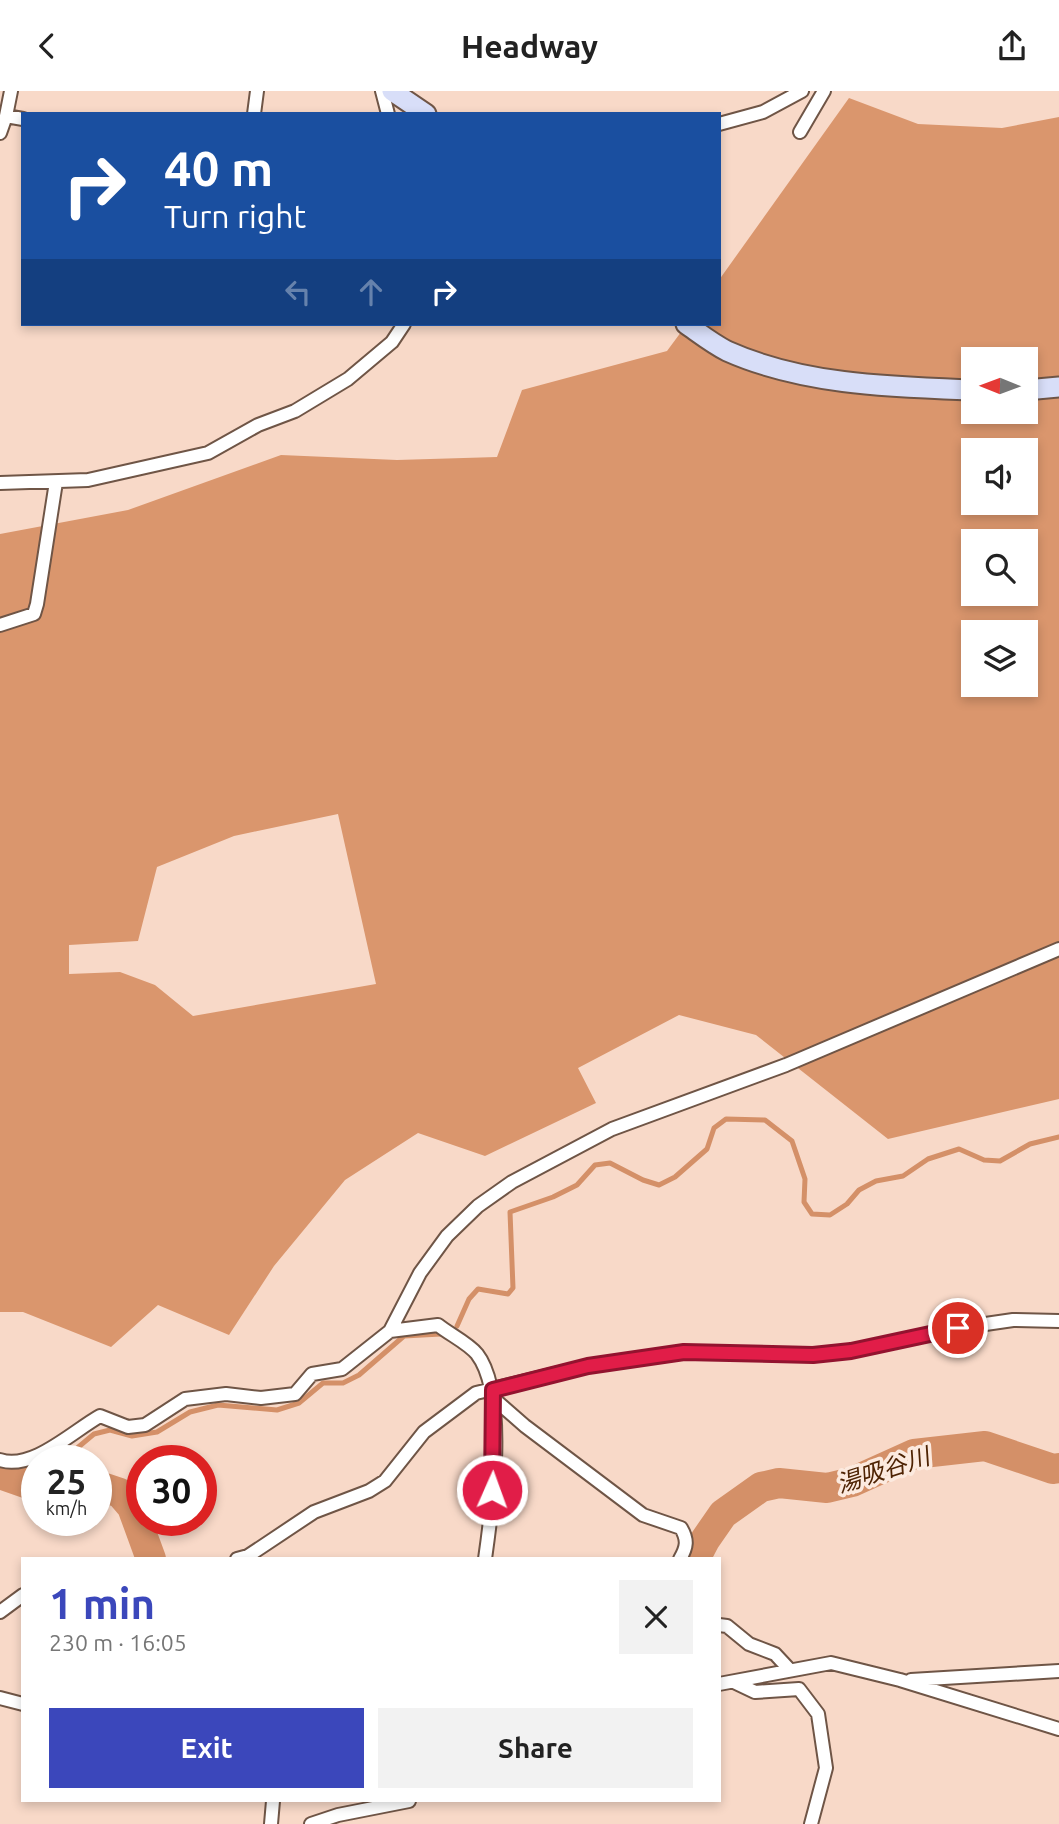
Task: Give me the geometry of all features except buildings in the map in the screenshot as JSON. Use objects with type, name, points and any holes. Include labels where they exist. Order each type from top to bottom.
[{"type":"main road","points":[[392,91],[423,112]]},
{"type":"main road","points":[[689,326],[726,350],[766,365],[806,375],[961,389]]},
{"type":"main road","points":[[1038,389],[1059,387]]},
{"type":"street","points":[[0,133],[11,91]]},
{"type":"street","points":[[254,112],[257,91]]},
{"type":"street","points":[[382,91],[387,112]]},
{"type":"street","points":[[721,124],[763,113],[802,91]]},
{"type":"street","points":[[800,132],[824,91]]},
{"type":"street","points":[[6,116],[21,119]]},
{"type":"street","points":[[0,483],[88,480],[208,453],[258,425],[295,411],[348,379],[392,342],[403,326]]},
{"type":"street","points":[[0,625],[34,614],[56,482]]},
{"type":"street","points":[[0,1460],[20,1463],[69,1439],[83,1425],[100,1416],[128,1427],[145,1425],[185,1399],[226,1394],[261,1398],[295,1394],[312,1374],[342,1370],[390,1331],[420,1273],[447,1236],[478,1206],[512,1182],[612,1129],[786,1065],[1059,949]]},
{"type":"street","points":[[244,1557],[314,1512],[385,1481],[424,1432],[476,1393],[493,1394],[588,1366],[684,1352],[813,1355],[851,1351],[958,1328],[1013,1320],[1059,1321]]},
{"type":"street","points":[[390,1331],[438,1325],[477,1353],[493,1394],[492,1513],[485,1557]]},
{"type":"street","points":[[493,1394],[525,1426],[643,1515],[681,1528],[687,1540],[681,1557]]},
{"type":"street","points":[[0,1612],[21,1596]]},
{"type":"street","points":[[721,1625],[727,1626],[749,1644],[775,1654],[789,1669]]},
{"type":"street","points":[[721,1684],[831,1663],[901,1680],[1059,1729]]},
{"type":"street","points":[[901,1680],[1059,1671]]},
{"type":"street","points":[[734,1682],[755,1692],[799,1689],[818,1714],[826,1768],[811,1824]]},
{"type":"street","points":[[0,1698],[21,1703]]},
{"type":"street","points":[[271,1824],[273,1802]]},
{"type":"street","points":[[311,1824],[338,1815],[404,1802]]},
{"type":"shaded area","points":[[849,98],[918,124],[1002,128],[1059,117],[1059,1099],[888,1139],[756,1035],[679,1015],[578,1068],[596,1103],[485,1156],[418,1133],[345,1180],[274,1266],[229,1335],[158,1305],[111,1347],[23,1312],[0,1312],[0,534],[128,510],[281,455],[397,460],[497,457],[522,390],[667,351],[686,326],[721,326],[721,277]],"holes":[[[338,814],[376,984],[193,1016],[155,985],[120,972],[69,974],[69,945],[138,941],[157,867],[234,836]]]},
{"type":"waterway","points":[[457,1326],[469,1299],[478,1289],[508,1294],[513,1288],[510,1212],[553,1197],[577,1185],[595,1165],[610,1163],[659,1185],[675,1177],[707,1149],[714,1128],[726,1119],[765,1120],[792,1141],[805,1179],[804,1202],[812,1214],[830,1215],[847,1204],[859,1190],[876,1181],[903,1176],[928,1159],[959,1149],[984,1160],[1000,1161],[1030,1144],[1059,1137]]},
{"type":"waterway","points":[[81,1445],[94,1434],[110,1430],[132,1436],[157,1432],[190,1412],[218,1405],[277,1410],[299,1403],[323,1383],[343,1383],[359,1375],[404,1336],[441,1334]]},
{"type":"waterway","name":"湯吸谷川","points":[[696,1557],[723,1514],[761,1487],[779,1483],[827,1488],[852,1482],[914,1454],[985,1446],[1053,1469],[1059,1468]]},
{"type":"waterway","name":"湯吸谷川","points":[[0,1474],[21,1481]]},
{"type":"waterway","points":[[17,1479],[21,1477]]},
{"type":"waterway","name":"湯吸谷川","points":[[112,1490],[120,1493],[132,1507],[150,1557]]},
{"type":"route","points":[[492,1490],[495,1422],[493,1390],[588,1366],[684,1352],[813,1355],[851,1351],[958,1328]]}]
